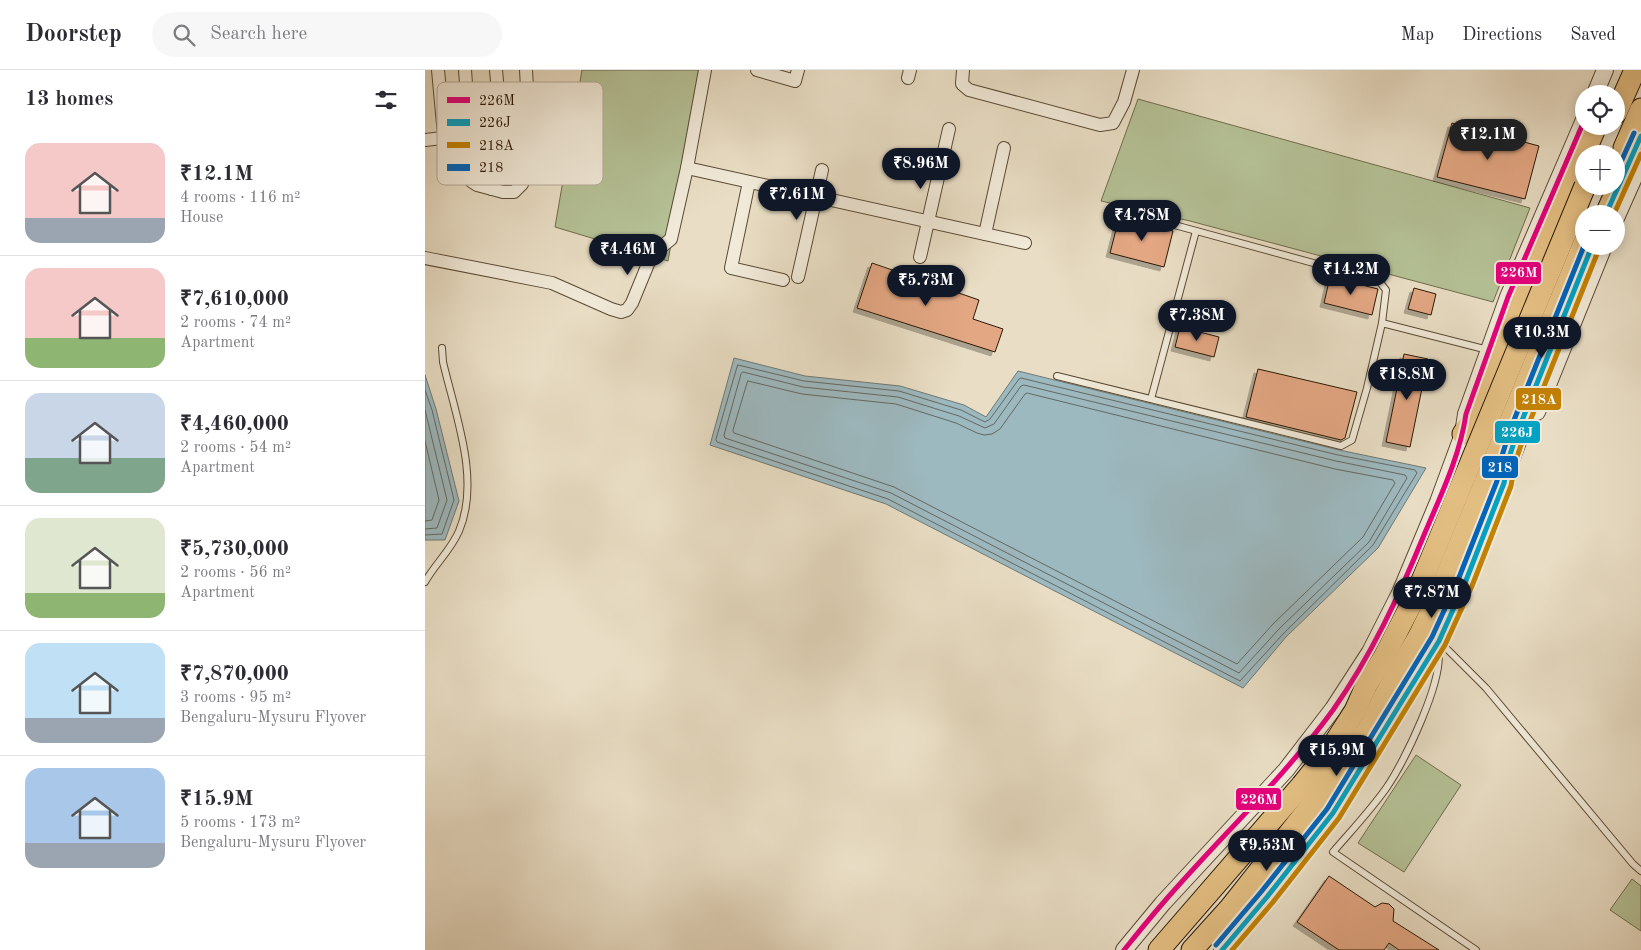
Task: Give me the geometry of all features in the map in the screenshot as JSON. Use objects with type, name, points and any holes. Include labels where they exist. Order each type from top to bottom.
[{"type":"highway","points":[[1614,85],[1620,70]]},
{"type":"highway","points":[[1625,93],[1635,70]]},
{"type":"highway","points":[[1625,146],[1641,109]]},
{"type":"highway","points":[[1610,205],[1641,136]]},
{"type":"highway","points":[[1463,434],[1477,415],[1575,175]]},
{"type":"highway","points":[[1192,950],[1230,908],[1310,791],[1330,750],[1355,711],[1366,686],[1393,641],[1416,595],[1581,195]]},
{"type":"highway","points":[[1159,950],[1372,723],[1384,697],[1435,604],[1579,255]]},
{"type":"highway","points":[[1504,482],[1507,461],[1517,433],[1588,255]]},
{"type":"street","points":[[425,258],[552,284],[611,309],[621,312],[627,310],[633,303],[648,264],[655,252],[671,238],[687,168],[705,70]]},
{"type":"street","points":[[757,70],[795,81],[798,70]]},
{"type":"street","points":[[963,70],[962,84],[969,90],[1100,124],[1113,123],[1119,114],[1133,70]]},
{"type":"street","points":[[1599,85],[1605,70]]},
{"type":"street","points":[[920,257],[949,129]]},
{"type":"street","points":[[1124,950],[1163,903],[1286,770],[1333,708],[1370,652],[1400,593],[1438,502],[1463,434],[1466,414],[1509,297],[1578,135]]},
{"type":"street","points":[[985,234],[1004,148]]},
{"type":"street","points":[[1622,205],[1641,162]]},
{"type":"street","points":[[687,168],[1025,243]]},
{"type":"street","points":[[798,277],[822,170]]},
{"type":"street","points":[[749,182],[731,268],[783,280]]},
{"type":"street","points":[[477,185],[508,193],[514,192],[521,185]]},
{"type":"street","points":[[492,185],[492,189]]},
{"type":"street","points":[[1222,950],[1267,897],[1330,817],[1438,644],[1465,583],[1504,482],[1554,372],[1600,255]]},
{"type":"street","points":[[1316,731],[1367,758]]},
{"type":"lane","points":[[1057,376],[1341,446],[1353,440],[1382,323],[1386,290],[1379,281],[1116,209]]},
{"type":"lane","points":[[1151,399],[1196,231]]},
{"type":"lane","points":[[1382,323],[1490,350]]},
{"type":"lane","points":[[425,582],[459,532],[468,492],[466,459],[443,362],[443,348]]},
{"type":"lane","points":[[1438,644],[1486,688],[1633,864],[1641,871]]},
{"type":"lane","points":[[1438,644],[1438,671],[1422,721],[1387,787],[1333,852],[1476,950]]},
{"type":"green space","points":[[582,70],[702,70],[668,261],[555,227],[562,185],[603,185],[603,82],[580,82]]},
{"type":"green space","points":[[1138,99],[1530,208],[1493,302],[1190,221],[1101,201]]},
{"type":"green space","points":[[1416,755],[1461,785],[1404,872],[1358,843]]},
{"type":"green space","points":[[1632,879],[1641,886],[1641,931],[1610,910]]},
{"type":"water","points":[[734,358],[805,376],[900,386],[964,405],[986,417],[1018,371],[1339,450],[1426,468],[1378,548],[1286,637],[1243,688],[886,504],[710,445]]},
{"type":"water","points":[[425,375],[436,409],[459,501],[445,540],[425,540]]},
{"type":"building","points":[[1452,123],[1539,146],[1525,199],[1437,177]]},
{"type":"building","points":[[1119,218],[1173,231],[1164,267],[1110,253]]},
{"type":"building","points":[[872,263],[979,300],[973,319],[1003,329],[995,352],[857,308]]},
{"type":"building","points":[[1330,277],[1378,289],[1372,315],[1324,303]]},
{"type":"building","points":[[1414,288],[1436,294],[1431,315],[1408,309]]},
{"type":"building","points":[[1180,327],[1219,337],[1214,357],[1175,347]]},
{"type":"building","points":[[1404,354],[1428,359],[1410,447],[1386,442]]},
{"type":"building","points":[[1258,369],[1357,392],[1345,438],[1341,440],[1246,417]]},
{"type":"building","points":[[1329,876],[1375,907],[1382,903],[1389,904],[1394,909],[1393,921],[1439,950],[1399,950],[1389,943],[1384,950],[1339,950],[1297,922]]},
{"type":"transit line","name":"218","points":[[1625,153],[1634,133]]},
{"type":"transit line","name":"226M","points":[[1124,950],[1184,879],[1293,761],[1333,710],[1372,647],[1405,580],[1443,491],[1459,445],[1466,414],[1508,297],[1578,135]]},
{"type":"transit line","name":"226J","points":[[1610,205],[1641,136]]},
{"type":"transit line","name":"218A","points":[[1618,205],[1641,154]]},
{"type":"transit line","name":"218","points":[[1216,945],[1327,809],[1432,637],[1458,580],[1497,481],[1501,459],[1510,430],[1580,255]]},
{"type":"transit line","name":"226J","points":[[1222,950],[1267,897],[1333,813],[1439,641],[1465,583],[1504,483],[1508,461],[1517,433],[1588,255]]},
{"type":"transit line","name":"218A","points":[[1232,950],[1273,902],[1339,818],[1445,645],[1472,586],[1511,486],[1515,463],[1524,436],[1597,255]]}]
